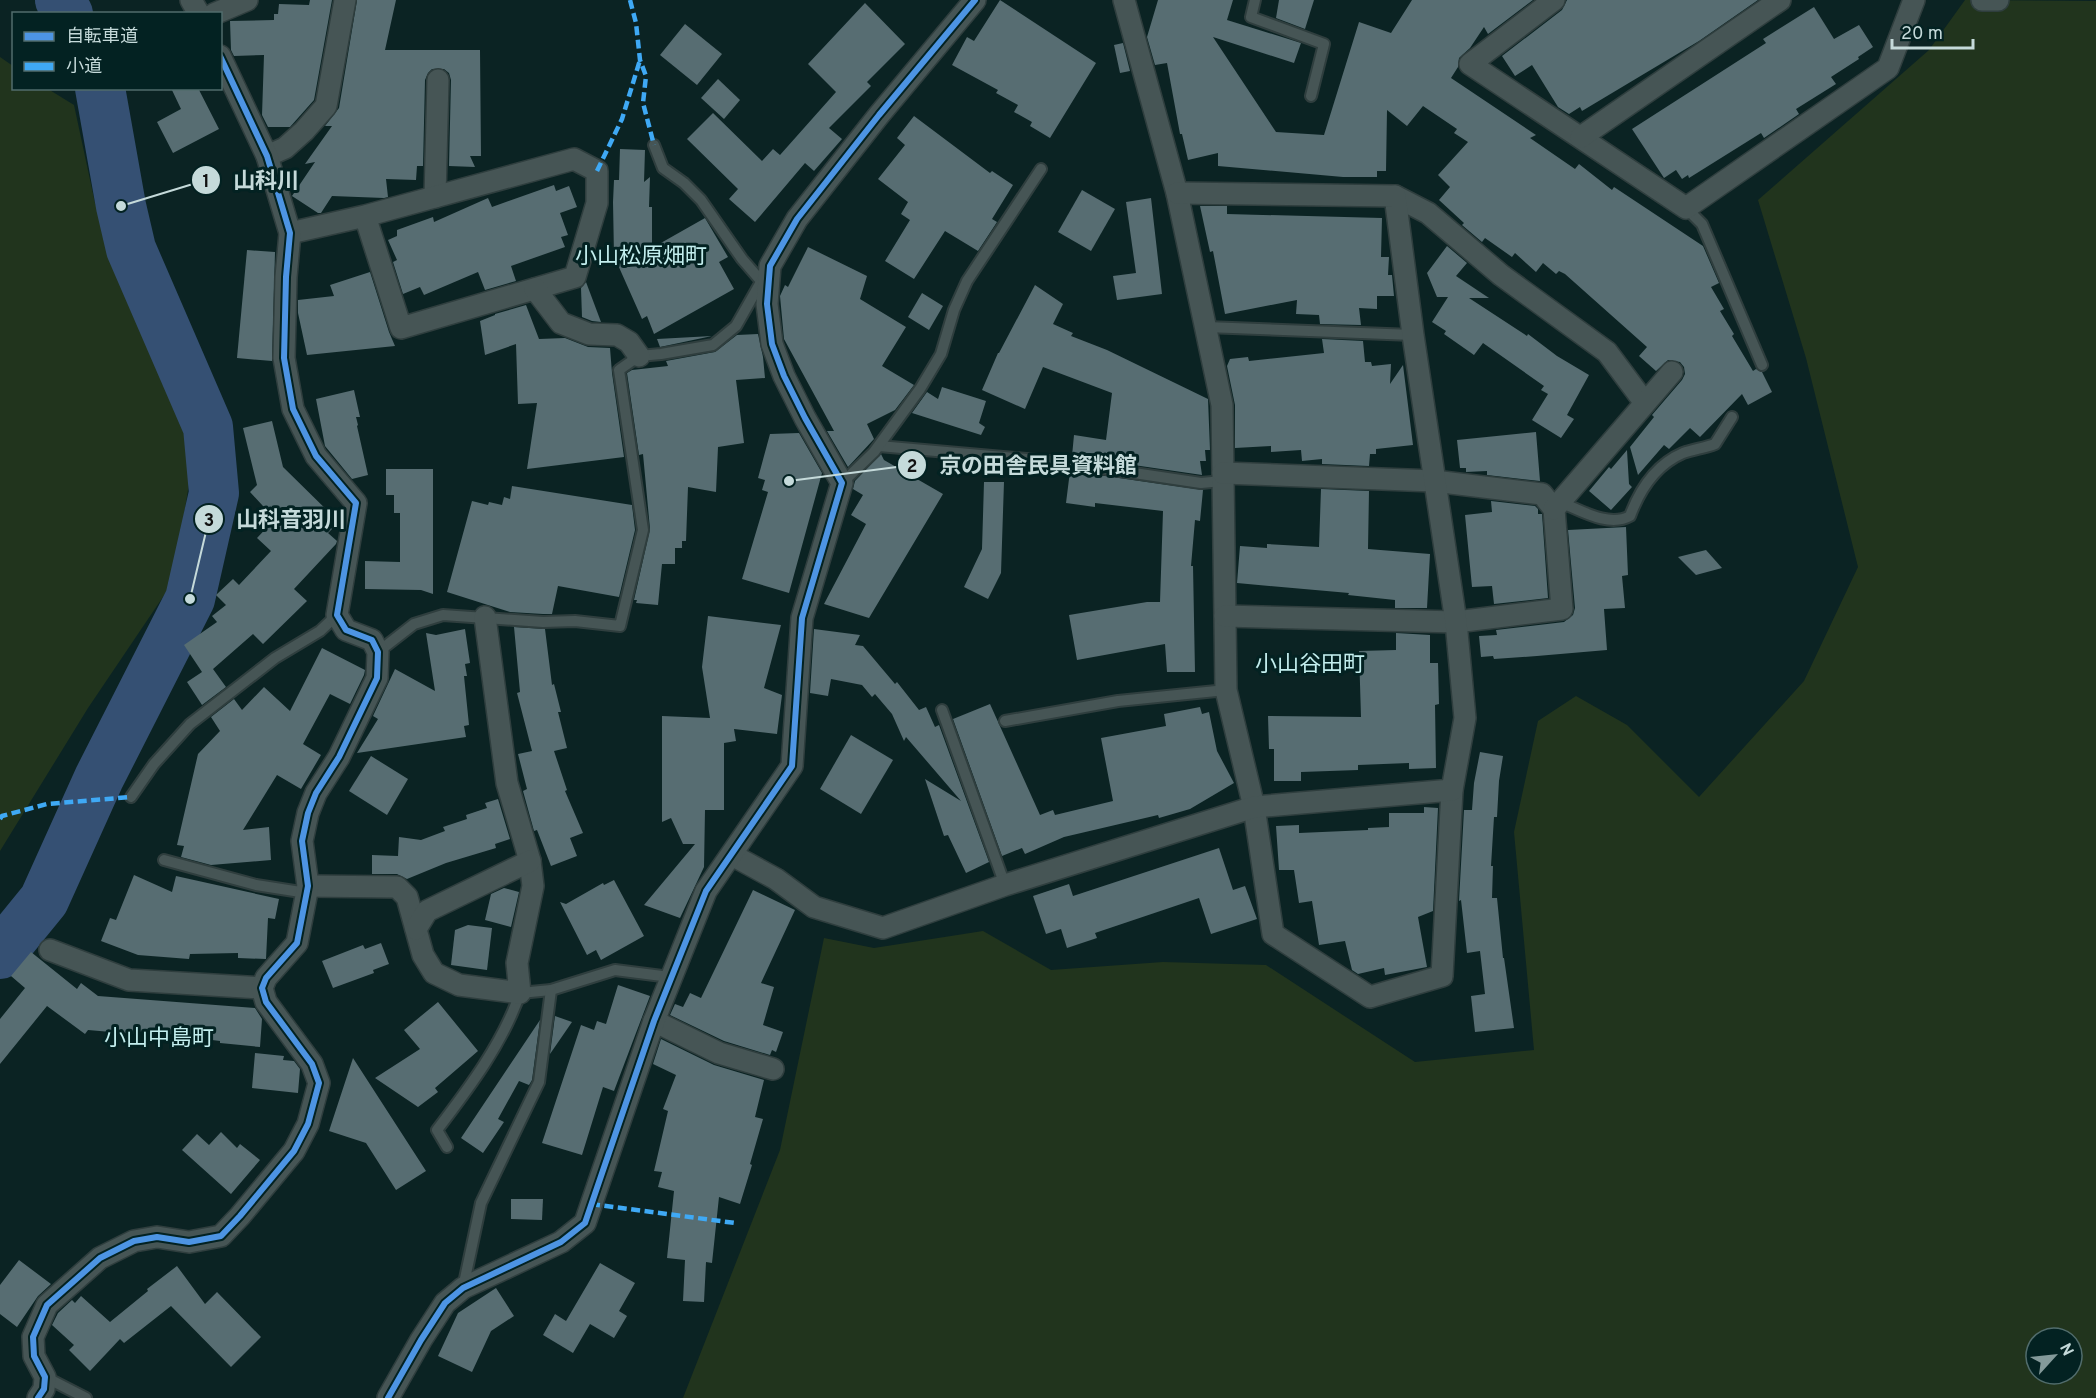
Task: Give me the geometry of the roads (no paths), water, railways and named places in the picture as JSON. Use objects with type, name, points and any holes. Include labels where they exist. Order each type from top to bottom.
[{"type":"street","points":[[219,12],[247,0]]},
{"type":"street","points":[[267,156],[285,148],[326,106],[345,0]]},
{"type":"street","points":[[388,1398],[445,1303],[463,1288],[561,1242],[585,1223],[670,977],[706,891],[792,766],[802,618],[842,483],[800,408],[784,376],[772,344],[765,274],[797,219],[879,115],[975,0]]},
{"type":"street","points":[[1124,0],[1177,192],[1222,405],[1226,690],[1254,807],[1273,934],[1370,997],[1443,976],[1452,790],[1465,718],[1456,622],[1413,335],[1395,196]]},
{"type":"street","points":[[1554,0],[1470,64],[1686,208],[1887,68],[1914,0]]},
{"type":"street","points":[[1581,137],[1780,0]]},
{"type":"street","points":[[1982,0],[1998,0]]},
{"type":"street","points":[[38,1398],[44,1389],[45,1377],[34,1356],[33,1337],[47,1305],[100,1258],[134,1240],[158,1237],[189,1242],[221,1236],[294,1151],[308,1124],[319,1083],[312,1064],[266,1002],[262,988],[266,978],[297,943],[307,889],[302,841],[308,813],[316,793],[339,757],[377,678],[378,651],[372,640],[346,630],[337,615],[356,503],[316,456],[293,409],[284,358],[286,277],[290,233],[267,156],[222,60]]},
{"type":"street","points":[[435,197],[438,80]]},
{"type":"street","points":[[290,233],[365,216],[574,159],[597,171],[597,203],[575,277],[401,328],[365,216]]},
{"type":"street","points":[[1177,192],[1395,196],[1428,213],[1501,275],[1607,351],[1645,404]]},
{"type":"street","points":[[535,289],[561,323],[589,334],[617,335],[629,342],[639,356]]},
{"type":"street","points":[[1225,616],[1456,622],[1562,609],[1557,505],[1672,372]]},
{"type":"street","points":[[1223,477],[1434,481],[1542,494],[1557,505]]},
{"type":"street","points":[[307,889],[397,886],[407,897],[423,955],[434,973],[459,985],[520,993],[517,963],[534,886],[530,861],[507,783],[484,617]]},
{"type":"street","points":[[732,855],[776,879],[814,907],[883,928],[1005,885],[1254,807],[1452,790]]},
{"type":"street","points":[[416,929],[428,911],[530,861]]},
{"type":"street","points":[[50,950],[129,980],[262,988]]},
{"type":"street","points":[[654,1021],[719,1053],[773,1069]]},
{"type":"lane","points":[[1255,0],[1251,16],[1324,44],[1311,96]]},
{"type":"lane","points":[[378,651],[414,624],[443,615],[543,622],[575,621],[621,626],[643,530],[619,370],[639,356],[713,345],[736,326],[765,274],[742,259],[701,200],[684,183],[663,168],[654,145]]},
{"type":"lane","points":[[842,483],[879,446],[920,389],[941,354],[954,310],[967,281],[1041,169]]},
{"type":"lane","points":[[1686,208],[1702,224],[1762,365]]},
{"type":"lane","points":[[1206,327],[1413,335]]},
{"type":"lane","points":[[1557,505],[1610,520],[1622,521],[1630,516],[1637,495],[1659,469],[1683,453],[1715,444],[1732,417]]},
{"type":"lane","points":[[879,446],[1060,462],[1201,483],[1223,477]]},
{"type":"lane","points":[[131,797],[154,764],[190,724],[275,658],[320,631],[337,615]]},
{"type":"lane","points":[[1005,721],[1118,701],[1226,690]]},
{"type":"lane","points":[[942,711],[1005,885]]},
{"type":"lane","points":[[164,860],[256,885],[307,889]]},
{"type":"lane","points":[[447,1147],[437,1130],[464,1095],[511,1019],[520,993],[551,990],[615,970],[670,977]]},
{"type":"lane","points":[[463,1288],[481,1203],[539,1082],[551,990]]},
{"type":"lane","points":[[45,1377],[86,1398]]},
{"type":"waterway","points":[[60,0],[67,12]]},
{"type":"waterway","points":[[0,954],[44,900],[99,778],[190,599],[214,493],[208,427],[131,249],[100,90]]},
{"type":"place","name":"山科川","points":[[121,206]]},
{"type":"place","name":"京の田舎民具資料館","points":[[789,481]]},
{"type":"place","name":"山科音羽川","points":[[190,599]]},
{"type":"district","name":"小山松原畑町","points":[[641,255]]},
{"type":"district","name":"小山谷田町","points":[[1310,663]]},
{"type":"district","name":"小山中島町","points":[[159,1037]]}]
